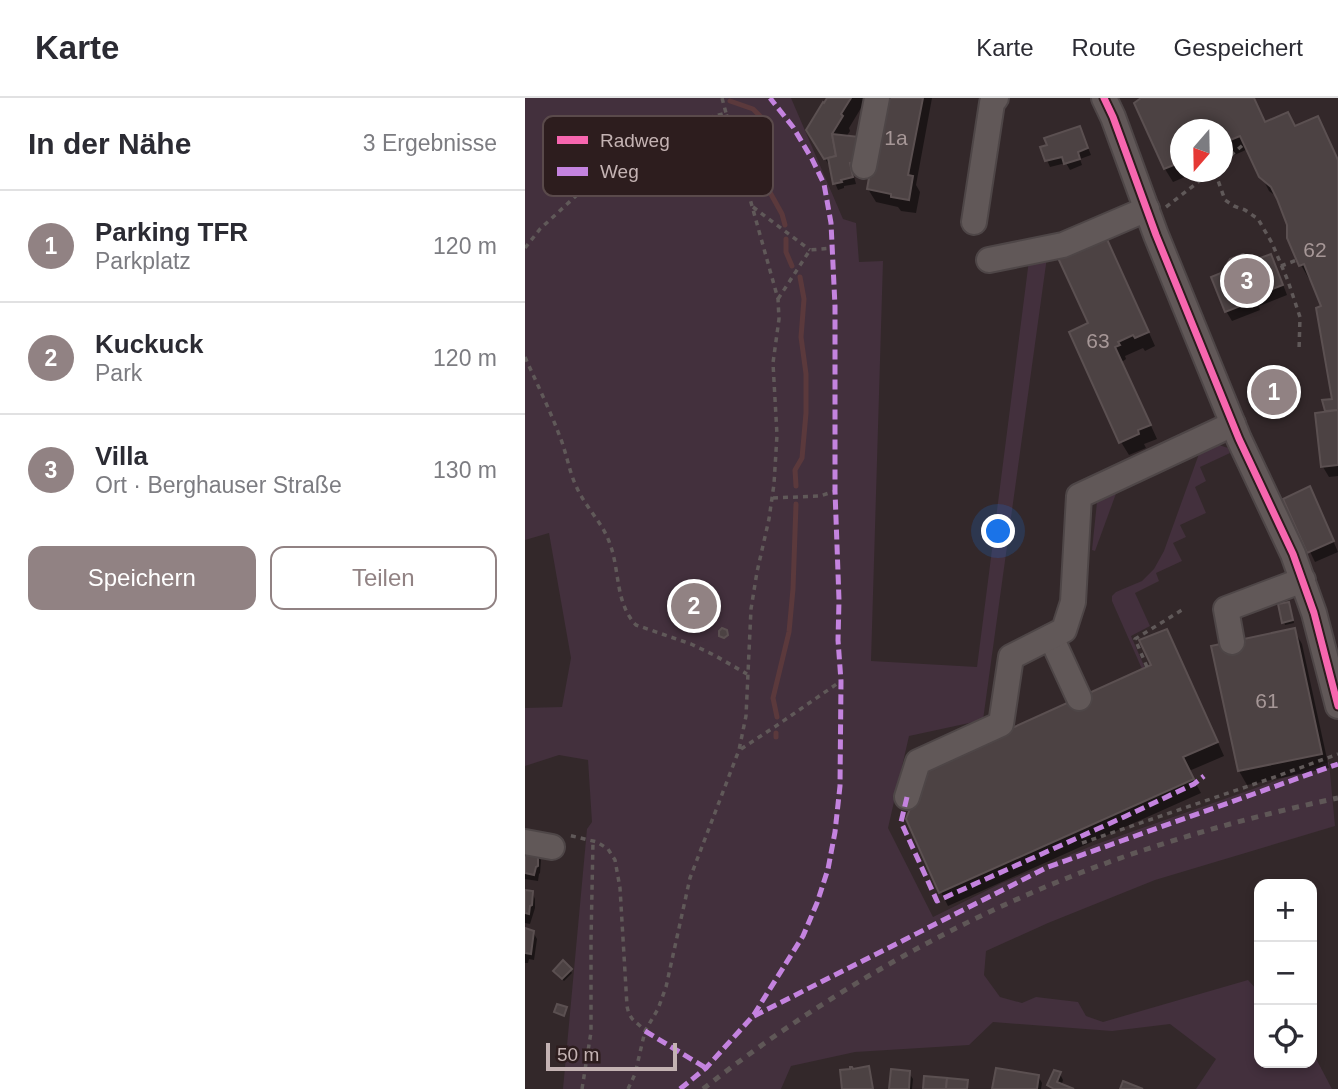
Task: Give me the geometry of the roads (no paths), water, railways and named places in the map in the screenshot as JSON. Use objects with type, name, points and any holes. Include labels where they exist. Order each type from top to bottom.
[{"type":"street","points":[[865,166],[877,98]]},
{"type":"street","points":[[974,222],[992,103],[996,98]]},
{"type":"street","points":[[1104,98],[1114,117],[1149,214],[1233,424],[1293,554],[1314,613],[1338,706]]},
{"type":"street","points":[[989,260],[1063,245],[1149,214]]},
{"type":"street","points":[[907,797],[918,762],[1002,724],[1011,657],[1064,630],[1073,602],[1079,496],[1233,424]]},
{"type":"street","points":[[1232,642],[1226,609],[1303,580]]},
{"type":"street","points":[[1051,637],[1079,698]]},
{"type":"street","points":[[525,842],[556,840]]},
{"type":"waterway","points":[[730,101],[753,109],[760,116]]},
{"type":"waterway","points":[[772,196],[785,225]]},
{"type":"waterway","points":[[786,239],[786,252],[792,266]]},
{"type":"waterway","points":[[796,486],[795,470],[802,458],[806,413],[806,374],[801,337],[804,299],[800,277]]},
{"type":"waterway","points":[[777,717],[773,698],[789,632],[796,504]]},
{"type":"railway","points":[[703,1089],[805,1016],[858,982],[969,922],[1027,895],[1168,842],[1240,821],[1338,798]]},
{"type":"place","name":"Villa","points":[[1247,281]]},
{"type":"place","name":"Parking TFR","points":[[1274,392]]},
{"type":"place","name":"Kuckuck","points":[[694,606]]}]
